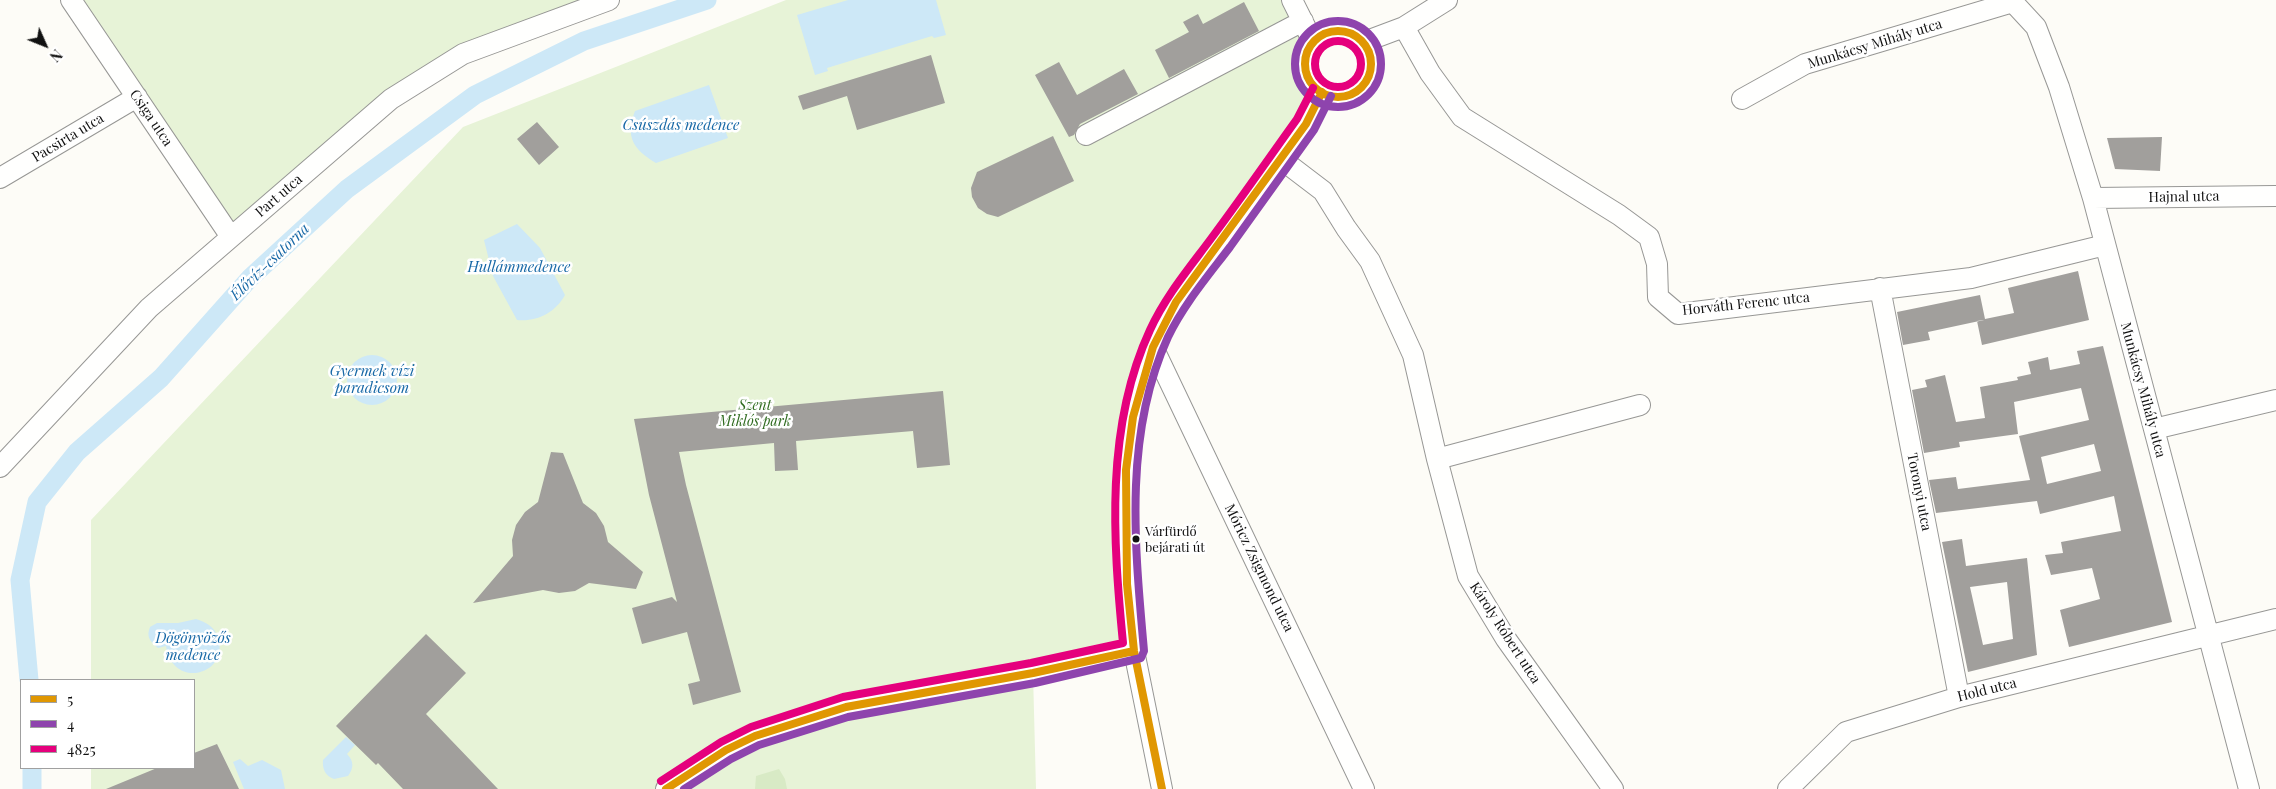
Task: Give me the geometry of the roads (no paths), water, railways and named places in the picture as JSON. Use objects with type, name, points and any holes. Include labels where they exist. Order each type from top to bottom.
[{"type":"street","name":"Csiga utca","points":[[71,0],[231,237]]},
{"type":"street","name":"Part utca","points":[[0,467],[149,308],[391,99],[463,54],[609,0]]},
{"type":"street","points":[[1292,0],[1313,42]]},
{"type":"street","points":[[1364,42],[1404,27],[1447,0]]},
{"type":"street","name":"Munkácsy Mihály utca","points":[[1742,99],[1805,64],[2012,1],[2036,27],[2059,87],[2093,198],[2249,789]]},
{"type":"street","points":[[1086,135],[1303,21]]},
{"type":"street","name":"Horváth Ferenc utca","points":[[1404,27],[1430,73],[1462,118],[1619,215],[1649,238],[1657,264],[1658,297],[1678,314],[1971,278],[2105,246]]},
{"type":"street","points":[[1333,31],[1344,31],[1355,35],[1364,42],[1369,52],[1371,64],[1369,75],[1363,85],[1354,92],[1344,96],[1332,96],[1322,92],[1313,85],[1307,75],[1305,64],[1307,52],[1313,42],[1322,35],[1333,31]]},
{"type":"street","points":[[1162,789],[1134,651],[1125,536],[1126,470],[1133,417],[1153,348],[1176,302],[1306,124],[1322,92]]},
{"type":"street","name":"Pacsirta utca","points":[[0,178],[137,97]]},
{"type":"street","name":"Károly Róbert utca","points":[[1281,159],[1323,192],[1370,261],[1413,355],[1437,459],[1468,576],[1506,639],[1613,789]]},
{"type":"street","name":"Hajnal utca","points":[[2093,198],[2276,196]]},
{"type":"street","name":"Toronyi utca","points":[[1880,288],[1959,697]]},
{"type":"street","name":"Móricz Zsigmond utca","points":[[1153,348],[1364,789]]},
{"type":"street","points":[[2154,430],[2276,400]]},
{"type":"street","points":[[1437,459],[1640,405]]},
{"type":"street","name":"Hold utca","points":[[1788,789],[1846,732],[1959,697],[2276,619]]},
{"type":"street","points":[[666,789],[726,750],[755,736],[846,707],[1033,673],[1134,651]]},
{"type":"water","points":[[848,0],[936,0],[946,35],[934,38],[932,36],[827,68],[828,71],[815,75],[797,15]]},
{"type":"water","name":"Csúszdás medence","points":[[709,85],[728,138],[656,163],[642,153],[633,142],[631,135],[635,111]]},
{"type":"water","name":"Hullámmedence","points":[[517,224],[540,248],[565,295],[556,307],[538,318],[517,320],[493,276],[484,240]]},
{"type":"water","name":"Gyermek vízi paradicsom","points":[[372,355],[386,359],[393,366],[397,380],[393,394],[386,401],[372,405],[358,401],[351,394],[347,380],[351,366],[358,359]]},
{"type":"water","name":"Dögönyözős medence","points":[[196,619],[207,623],[215,631],[218,638],[219,651],[216,661],[209,668],[189,673],[179,669],[171,660],[166,646],[158,648],[151,641],[148,634],[150,627],[157,623],[178,623]]},
{"type":"water","points":[[346,737],[355,745],[347,754],[351,759],[352,767],[348,776],[334,779],[325,772],[323,760]]},
{"type":"water","points":[[240,759],[248,766],[262,760],[281,770],[285,789],[244,789],[233,762]]},
{"type":"waterway","name":"Élővíz-csatorna","points":[[29,679],[20,580],[37,502],[77,452],[161,378],[250,278],[347,189],[475,95],[584,41],[707,0]]},
{"type":"waterway","name":"Élővíz-csatorna","points":[[32,769],[32,789]]},
{"type":"place","name":"Várfürdő bejárati út","points":[[1136,539]]},
{"type":"park label","name":"Szent Miklós park","points":[[755,414]]}]
